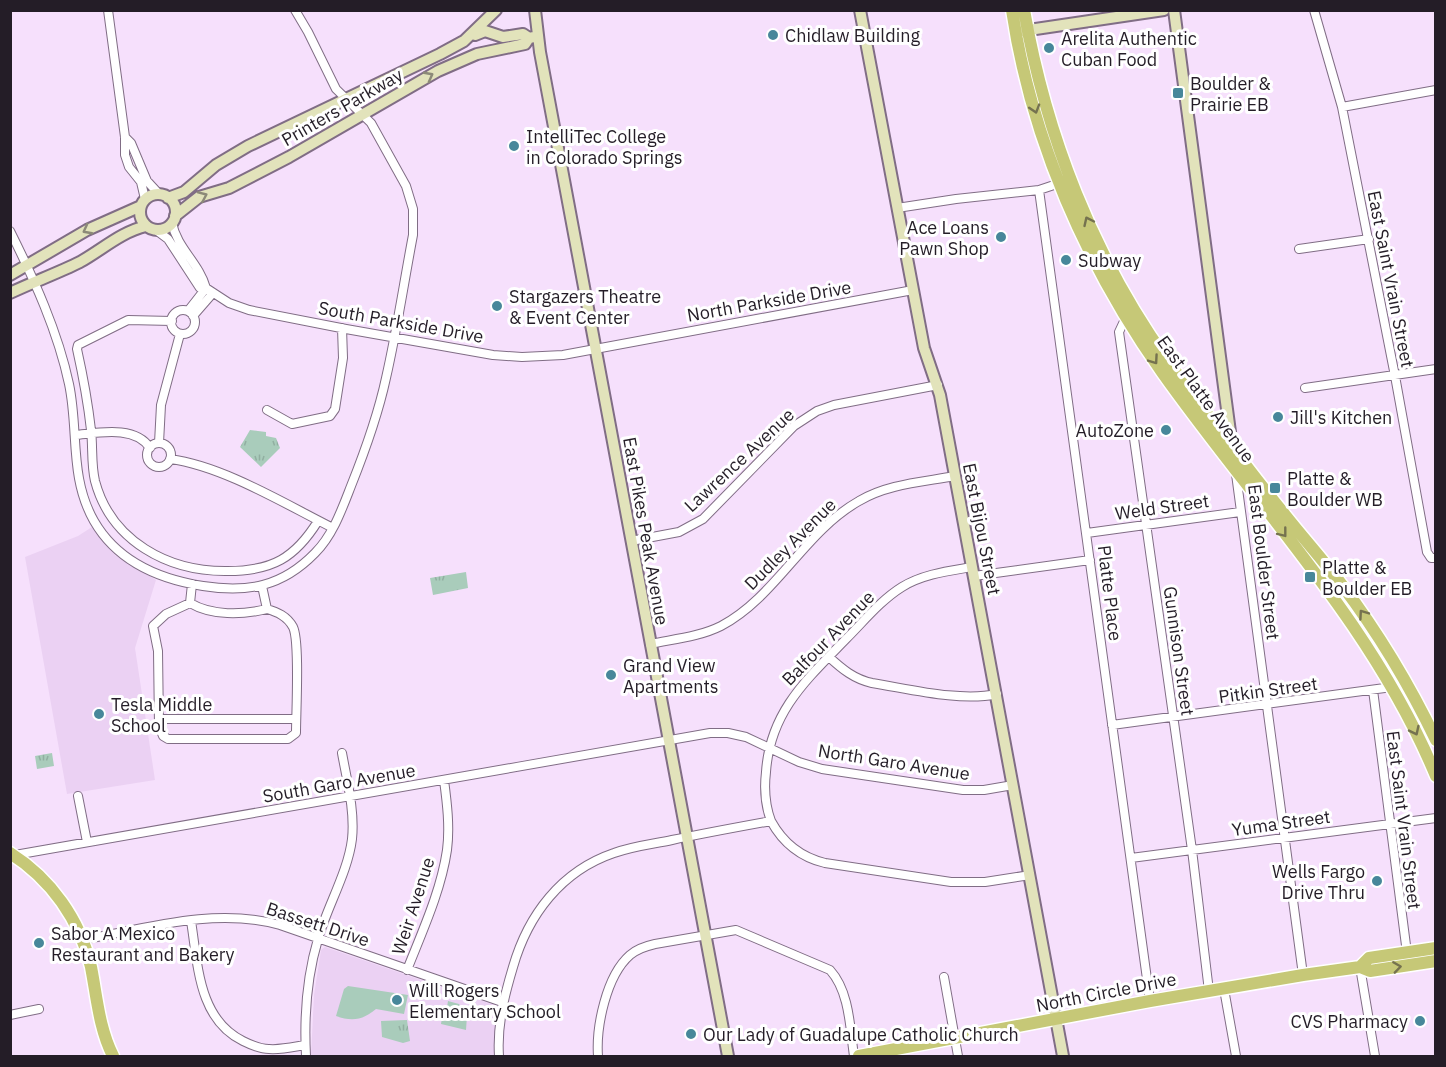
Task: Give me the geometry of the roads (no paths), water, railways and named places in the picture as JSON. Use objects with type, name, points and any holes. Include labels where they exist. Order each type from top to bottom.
[{"type":"main road","name":"Printers Parkway","points":[[464,41],[496,10]]},
{"type":"main road","name":"East Pikes Peak Avenue","points":[[535,10],[534,37],[596,349],[728,1056]]},
{"type":"main road","name":"East Bijou Street","points":[[860,10],[925,351],[938,385],[956,476],[1063,1056]]},
{"type":"main road","name":"East Platte Avenue","points":[[1012,10],[1022,31]]},
{"type":"main road","name":"East Platte Avenue","points":[[1024,10],[1022,31],[1035,112],[1097,266],[1126,317],[1163,374],[1344,612],[1392,687],[1436,776]]},
{"type":"main road","points":[[1022,31],[1164,10]]},
{"type":"main road","name":"East Boulder Street","points":[[1174,10],[1236,469]]},
{"type":"main road","name":"Printers Parkway","points":[[164,196],[184,192],[216,165],[248,146],[413,68],[485,31],[503,37],[523,34],[534,37]]},
{"type":"main road","name":"Printers Parkway","points":[[174,219],[199,197],[229,188],[289,157],[438,71],[477,54],[525,44],[534,37]]},
{"type":"main road","name":"East Platte Avenue","points":[[1065,182],[1150,336],[1232,447],[1342,585],[1397,667],[1436,741]]},
{"type":"main road","points":[[10,275],[87,230],[143,203],[164,196],[175,208],[174,219],[165,228],[127,231],[84,259],[10,293]]},
{"type":"main road","name":"South Parkside Drive","points":[[143,203],[140,213],[151,228]]},
{"type":"main road","points":[[1097,266],[1108,277],[1116,291],[1124,291]]},
{"type":"main road","points":[[1126,317],[1137,323],[1143,333],[1150,336]]},
{"type":"main road","points":[[1213,421],[1227,409]]},
{"type":"main road","points":[[13,854],[53,889],[71,916],[83,940],[91,969],[101,1026],[113,1056]]},
{"type":"main road","name":"North Circle Drive","points":[[857,1056],[1150,1001],[1360,966],[1369,958],[1436,948]]},
{"type":"main road","name":"North Circle Drive","points":[[1360,966],[1370,971],[1436,961]]},
{"type":"street","name":"South Parkside Drive","points":[[108,10],[127,161],[141,182],[143,203]]},
{"type":"street","points":[[10,231],[27,266],[62,357],[69,387],[75,435],[76,472],[90,514],[103,536],[147,571],[192,584],[230,590],[262,586],[279,579],[302,564],[315,553],[333,528],[377,412],[394,338],[415,218],[406,186],[371,123],[336,89],[295,10]]},
{"type":"street","name":"East Saint Vrain Street","points":[[1314,10],[1342,107],[1432,557]]},
{"type":"street","points":[[329,106],[336,89]]},
{"type":"street","points":[[1342,107],[1436,90]]},
{"type":"street","points":[[125,137],[131,143],[147,181],[164,196]]},
{"type":"street","points":[[897,208],[1040,189],[1065,182]]},
{"type":"street","name":"Platte Place","points":[[1040,189],[1150,1001]]},
{"type":"street","points":[[174,219],[175,236],[197,266],[209,291],[190,314]]},
{"type":"street","name":"South Parkside Drive","points":[[151,228],[168,239],[200,288],[229,303],[249,310],[507,357],[551,356],[596,349]]},
{"type":"street","points":[[1299,249],[1368,239]]},
{"type":"street","name":"North Parkside Drive","points":[[596,349],[913,290]]},
{"type":"street","points":[[180,311],[190,314],[195,323],[191,331],[180,334],[174,329],[172,321],[175,314],[180,311]]},
{"type":"street","name":"Gunnison Street","points":[[1126,317],[1119,332],[1192,850],[1209,991]]},
{"type":"street","points":[[172,321],[128,320],[81,341],[78,345],[88,402],[95,480],[111,517],[139,547],[162,559],[214,571],[257,570],[290,555],[304,542],[318,521]]},
{"type":"street","points":[[267,410],[292,424],[330,416],[334,409],[344,358],[342,328]]},
{"type":"street","points":[[159,443],[160,405],[180,334]]},
{"type":"street","points":[[1305,388],[1436,369]]},
{"type":"street","name":"Lawrence Avenue","points":[[631,541],[679,532],[703,519],[794,426],[817,411],[834,405],[938,385]]},
{"type":"street","points":[[75,435],[130,434],[146,441],[150,448]]},
{"type":"street","points":[[159,443],[150,448],[148,455],[152,464],[162,466],[170,459]]},
{"type":"street","points":[[159,443],[169,448],[170,459]]},
{"type":"street","points":[[170,459],[189,463],[238,481],[333,528]]},
{"type":"street","name":"East Boulder Street","points":[[1236,469],[1303,975]]},
{"type":"street","name":"Dudley Avenue","points":[[650,644],[703,633],[741,613],[831,521],[858,501],[890,488],[956,476]]},
{"type":"street","name":"Weld Street","points":[[1087,533],[1240,512]]},
{"type":"street","name":"Balfour Avenue","points":[[771,821],[765,794],[769,748],[785,706],[799,688],[885,599],[903,586],[929,576],[1090,560]]},
{"type":"street","points":[[190,603],[192,584]]},
{"type":"street","points":[[262,586],[267,609]]},
{"type":"street","points":[[190,603],[210,612],[255,612],[267,609],[287,619],[295,634],[296,733],[288,739],[168,739],[160,731],[158,651],[153,626],[166,614],[190,603]]},
{"type":"street","points":[[829,657],[862,681],[967,697],[997,694]]},
{"type":"street","name":"Pitkin Street","points":[[1112,725],[1392,687]]},
{"type":"street","name":"East Saint Vrain Street","points":[[1372,690],[1407,953]]},
{"type":"street","points":[[159,719],[296,719]]},
{"type":"street","name":"North Garo Avenue","points":[[668,741],[728,733],[746,737],[799,762],[822,769],[953,789],[984,790],[1013,784]]},
{"type":"street","name":"South Garo Avenue","points":[[13,854],[668,741]]},
{"type":"street","points":[[306,1056],[306,1011],[311,968],[318,938],[351,845],[353,826],[342,753]]},
{"type":"street","name":"Weir Avenue","points":[[407,970],[440,882],[445,859],[448,819],[444,780]]},
{"type":"street","points":[[78,796],[87,842]]},
{"type":"street","name":"Yuma Street","points":[[1131,858],[1436,818]]},
{"type":"street","points":[[499,1056],[498,1034],[502,1002],[516,955],[530,923],[544,902],[562,883],[579,870],[616,852],[771,821],[796,851],[825,863],[951,882],[984,882],[1030,875]]},
{"type":"street","name":"Bassett Drive","points":[[83,940],[191,921],[225,917],[254,919],[280,925],[502,1002]]},
{"type":"street","points":[[191,921],[206,1000],[217,1021],[231,1035],[258,1048],[275,1050],[305,1045]]},
{"type":"street","points":[[598,1056],[599,1027],[604,1006],[613,980],[623,962],[630,955],[647,945],[736,930],[830,970],[839,981],[857,1056]]},
{"type":"street","points":[[1360,966],[1375,1056]]},
{"type":"street","points":[[944,977],[958,1056]]},
{"type":"street","points":[[1224,989],[1236,1056]]},
{"type":"street","points":[[10,1015],[39,1010]]},
{"type":"place","name":"Chidlaw Building","points":[[773,35]]},
{"type":"place","name":"Arelita Authentic Cuban Food","points":[[1049,48]]},
{"type":"place","name":"Boulder & Prairie EB","points":[[1178,93]]},
{"type":"place","name":"IntelliTec College in Colorado Springs","points":[[514,146]]},
{"type":"place","name":"Ace Loans Pawn Shop","points":[[1001,237]]},
{"type":"place","name":"Subway","points":[[1066,260]]},
{"type":"place","name":"Stargazers Theatre & Event Center","points":[[497,306]]},
{"type":"place","name":"Jill's Kitchen","points":[[1278,417]]},
{"type":"place","name":"AutoZone","points":[[1166,430]]},
{"type":"place","name":"Platte & Boulder WB","points":[[1275,488]]},
{"type":"place","name":"Platte & Boulder EB","points":[[1310,577]]},
{"type":"place","name":"Grand View Apartments","points":[[611,675]]},
{"type":"place","name":"Tesla Middle School","points":[[99,714]]},
{"type":"place","name":"Wells Fargo Drive Thru","points":[[1377,881]]},
{"type":"place","name":"Sabor A Mexico Restaurant and Bakery","points":[[39,943]]},
{"type":"place","name":"Will Rogers Elementary School","points":[[397,1000]]},
{"type":"place","name":"CVS Pharmacy","points":[[1420,1021]]},
{"type":"place","name":"Our Lady of Guadalupe Catholic Church","points":[[691,1034]]}]
